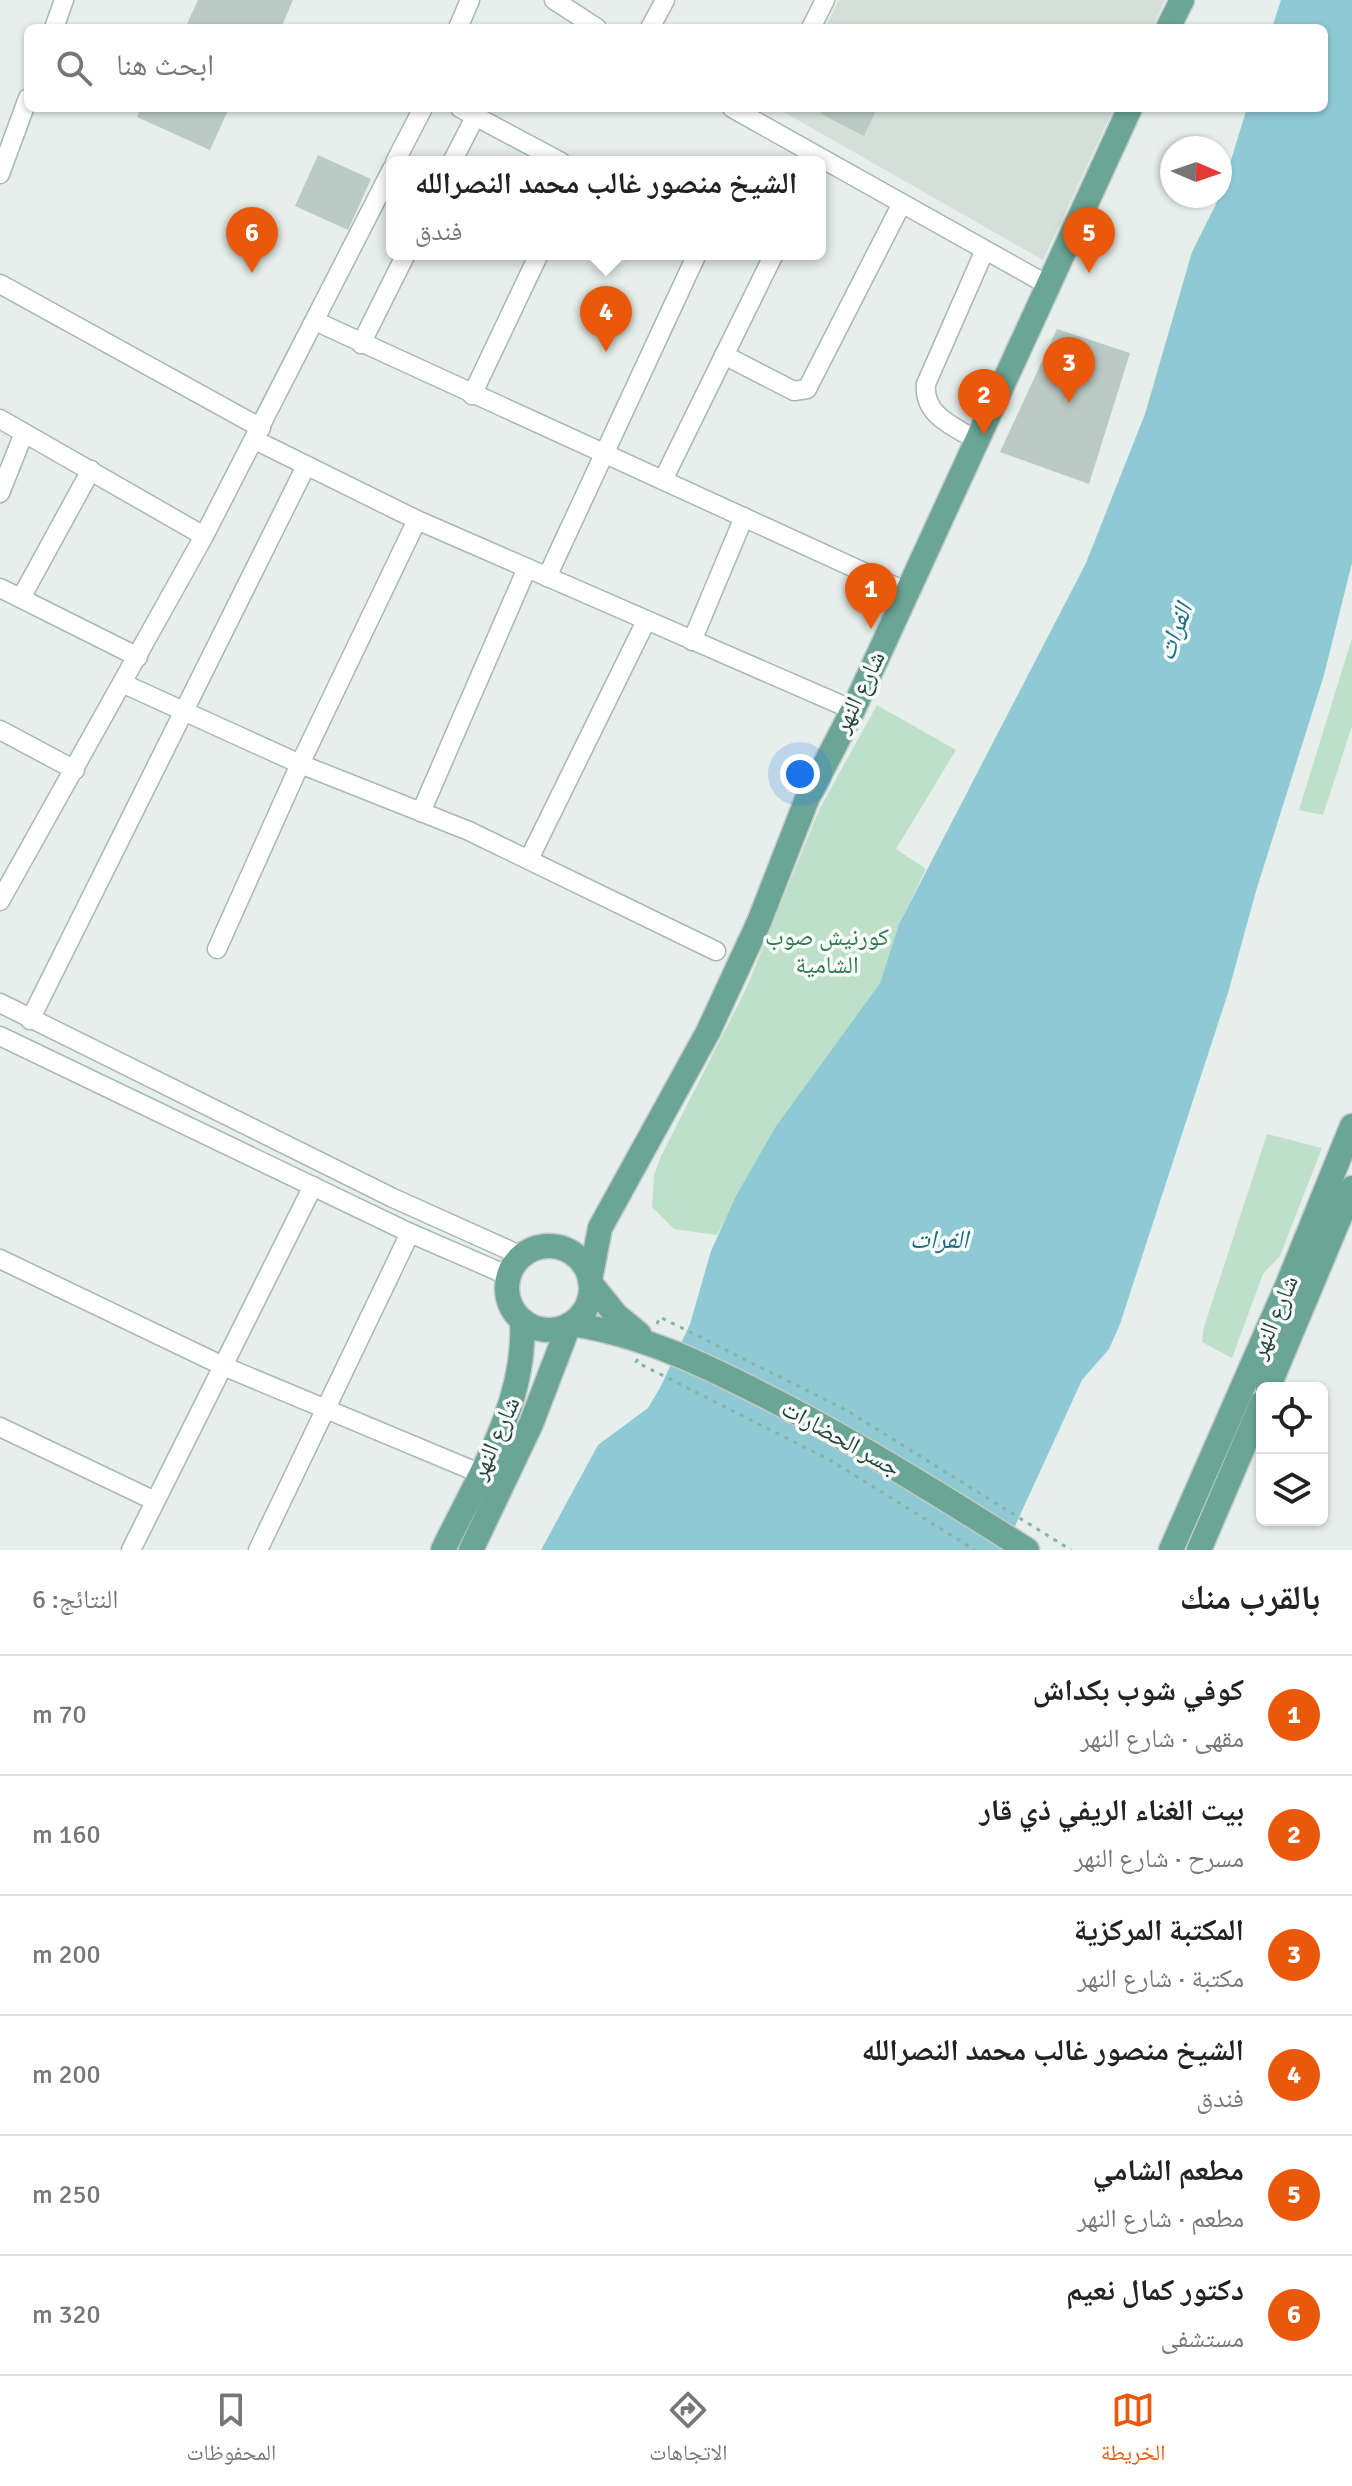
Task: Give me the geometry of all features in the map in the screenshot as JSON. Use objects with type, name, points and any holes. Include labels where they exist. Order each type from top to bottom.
[{"type":"main road","points":[[1170,24],[1182,0]]},
{"type":"main road","name":"شارع النهر","points":[[591,1282],[600,1228],[708,1032],[759,922],[807,799],[853,710],[1046,284],[1128,112]]},
{"type":"main road","name":"شارع النهر","points":[[1270,1382],[1352,1126]]},
{"type":"main road","name":"شارع النهر","points":[[1171,1550],[1352,1188]]},
{"type":"main road","points":[[600,1228],[551,1246],[535,1248],[515,1266],[509,1300],[522,1320],[541,1329],[570,1324],[642,1351]]},
{"type":"main road","points":[[551,1246],[577,1256],[591,1282],[642,1351]]},
{"type":"main road","points":[[570,1324],[587,1307],[591,1282]]},
{"type":"main road","name":"شارع النهر","points":[[443,1550],[515,1394],[523,1350],[522,1320]]},
{"type":"main road","name":"شارع النهر","points":[[471,1550],[531,1424],[570,1324]]},
{"type":"main road","name":"جسر الحضارات","points":[[642,1351],[803,1416],[1027,1550]]},
{"type":"main road","points":[[1199,1550],[1256,1417]]},
{"type":"street","points":[[460,24],[470,0]]},
{"type":"street","points":[[554,0],[591,24]]},
{"type":"street","points":[[652,24],[665,0]]},
{"type":"street","points":[[813,24],[825,0]]},
{"type":"street","points":[[55,24],[60,1]]},
{"type":"street","points":[[0,174],[24,109]]},
{"type":"street","points":[[398,156],[421,112]]},
{"type":"street","points":[[454,156],[468,112],[550,156]]},
{"type":"street","points":[[739,112],[813,156]]},
{"type":"street","points":[[826,163],[1046,284]]},
{"type":"street","points":[[2,894],[8,868],[75,770],[204,536],[386,181]]},
{"type":"street","points":[[724,355],[794,391],[807,389],[901,205]]},
{"type":"street","points":[[976,440],[937,415],[925,397],[926,384],[984,252]]},
{"type":"street","points":[[361,344],[403,260]]},
{"type":"street","points":[[472,395],[536,260]]},
{"type":"street","points":[[547,577],[602,452],[694,260]]},
{"type":"street","points":[[663,480],[771,260]]},
{"type":"street","points":[[0,284],[258,434],[305,468],[853,710]]},
{"type":"street","points":[[315,321],[907,592]]},
{"type":"street","points":[[0,419],[204,536]]},
{"type":"street","points":[[0,493],[24,433]]},
{"type":"street","points":[[30,1020],[305,468]]},
{"type":"street","points":[[21,598],[91,470]]},
{"type":"street","points":[[692,641],[744,517]]},
{"type":"street","points":[[217,949],[300,764],[417,520]]},
{"type":"street","points":[[421,812],[527,568]]},
{"type":"street","points":[[0,588],[138,657]]},
{"type":"street","points":[[529,859],[646,621]]},
{"type":"street","points":[[124,684],[300,764],[529,859],[716,951]]},
{"type":"street","points":[[0,730],[75,770]]},
{"type":"street","points":[[0,1003],[393,1198],[515,1266]]},
{"type":"street","points":[[0,1036],[410,1233],[515,1266]]},
{"type":"street","points":[[131,1550],[313,1186]]},
{"type":"street","points":[[258,1550],[410,1233]]},
{"type":"street","points":[[0,1259],[223,1366],[479,1473]]},
{"type":"street","points":[[0,1427],[155,1501]]},
{"type":"path","points":[[642,1351],[830,1460],[975,1550]]},
{"type":"shaded area","points":[[839,0],[1165,0],[1154,24],[827,24]]},
{"type":"shaded area","points":[[784,112],[1112,112],[1043,260]]},
{"type":"green space","points":[[1352,638],[1352,726],[1323,815],[1299,810]]},
{"type":"green space","name":"كورنيش صوب الشامية","points":[[877,705],[956,750],[896,849],[926,869],[899,924],[880,983],[776,1126],[717,1235],[674,1229],[652,1207],[654,1175],[661,1156],[746,989],[820,808]]},
{"type":"green space","points":[[1267,1134],[1322,1148],[1280,1256],[1263,1274],[1232,1358],[1202,1342],[1204,1327]]},
{"type":"water","name":"الفرات","points":[[1281,0],[1352,0],[1352,563],[1324,675],[1256,891],[1228,993],[1120,1324],[1109,1349],[1082,1380],[1004,1550],[541,1550],[598,1445],[648,1408],[690,1324],[711,1251],[736,1196],[776,1126],[880,983],[899,924],[1086,563],[1145,414],[1192,252],[1214,208],[1232,208],[1232,157],[1246,112],[1328,112],[1328,24],[1273,24]]},
{"type":"building","points":[[198,0],[293,0],[283,24],[187,24]]},
{"type":"building","points":[[139,112],[227,112],[210,150],[137,117]]},
{"type":"building","points":[[822,112],[875,112],[864,136]]},
{"type":"building","points":[[318,155],[371,179],[348,230],[295,206]]},
{"type":"building","points":[[1057,329],[1130,353],[1089,484],[1000,452]]},
{"type":"place","name":"دكتور كمال نعيم","points":[[252,273]]},
{"type":"place","name":"مطعم الشامي","points":[[1089,273]]},
{"type":"place","name":"الشيخ منصور غالب محمد النصرالله","points":[[606,352]]},
{"type":"place","name":"المكتبة المركزية","points":[[1069,403]]},
{"type":"place","name":"بيت الغناء الريفي ذي قار","points":[[984,435]]},
{"type":"place","name":"كوفي شوب بكداش","points":[[871,629]]}]
